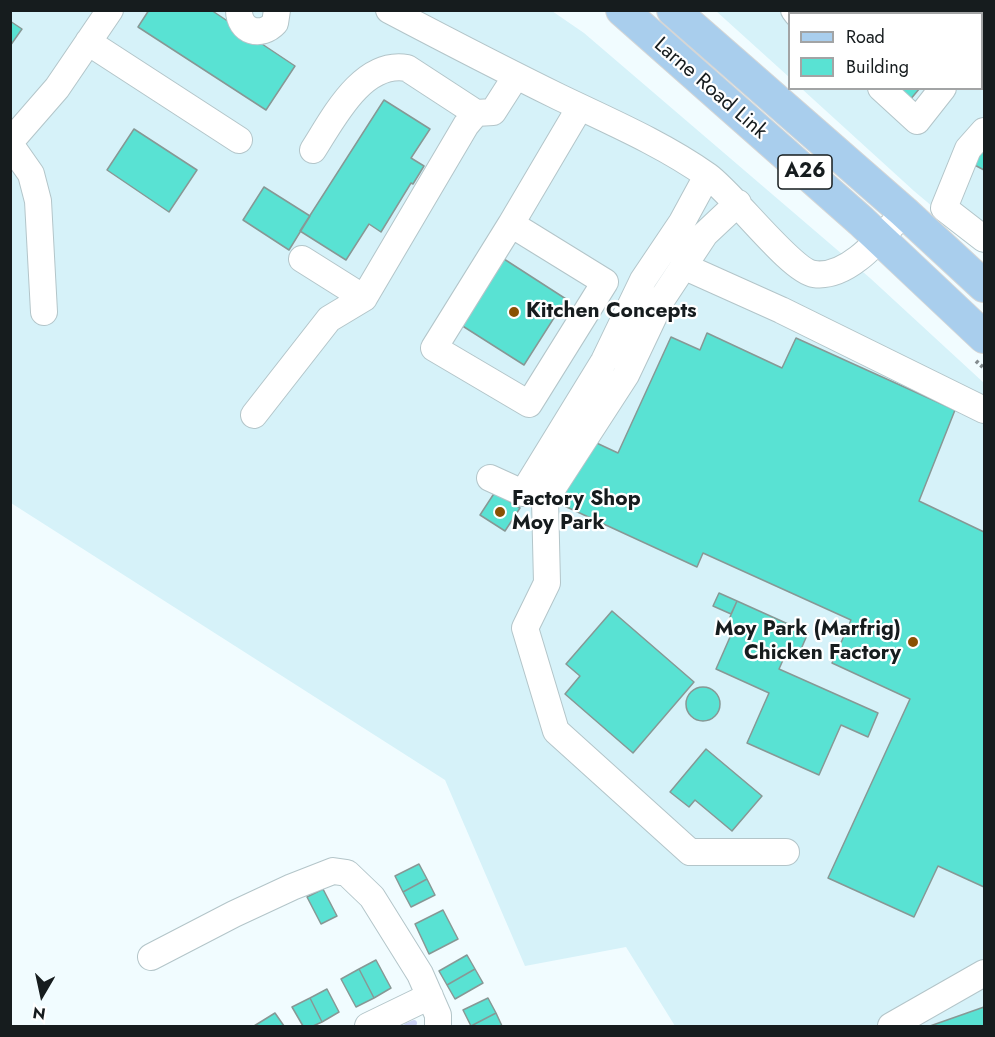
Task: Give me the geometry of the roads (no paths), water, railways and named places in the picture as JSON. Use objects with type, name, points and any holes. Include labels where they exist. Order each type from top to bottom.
[{"type":"main road","name":"Larne Road Link","points":[[621,10],[879,239],[984,337]]},
{"type":"main road","name":"Larne Road Link","points":[[673,10],[984,286]]},
{"type":"street","points":[[44,312],[38,201],[31,174],[10,143],[57,88],[110,10]]},
{"type":"street","points":[[239,10],[241,23],[245,28],[258,33],[264,32],[275,23],[277,10]]},
{"type":"street","points":[[389,10],[516,76],[620,126],[707,176],[738,203],[791,261],[810,273],[829,274],[844,269],[879,239],[903,212]]},
{"type":"street","points":[[88,42],[240,140]]},
{"type":"street","points":[[313,150],[350,93],[380,70],[395,66],[407,68],[476,113],[494,112],[516,76]]},
{"type":"street","points":[[883,90],[917,121],[941,90]]},
{"type":"street","points":[[511,224],[605,282],[529,404],[434,348],[580,107]]},
{"type":"street","points":[[254,415],[329,319],[364,298],[466,125],[476,113]]},
{"type":"street","points":[[981,134],[968,149],[944,208],[984,240]]},
{"type":"street","points":[[490,478],[524,493],[604,361],[643,280],[682,222],[707,176]]},
{"type":"street","points":[[738,203],[705,234],[683,266],[662,299],[626,375],[545,500],[547,583],[525,628],[556,731],[690,852],[786,852]]},
{"type":"street","points":[[302,260],[364,298]]},
{"type":"street","points":[[683,266],[792,315],[984,410]]},
{"type":"street","points":[[151,957],[292,887],[333,871],[347,873],[372,897],[420,974],[438,1015],[438,1026]]},
{"type":"street","points":[[891,1026],[984,974]]},
{"type":"street","points":[[368,1026],[430,996]]},
{"type":"waterway","points":[[407,1026],[414,1023]]},
{"type":"place","name":"Kitchen Concepts","points":[[514,312]]},
{"type":"place","name":"Factory Shop Moy Park","points":[[500,512]]},
{"type":"place","name":"Moy Park (Marfrig) Chicken Factory","points":[[913,642]]}]
